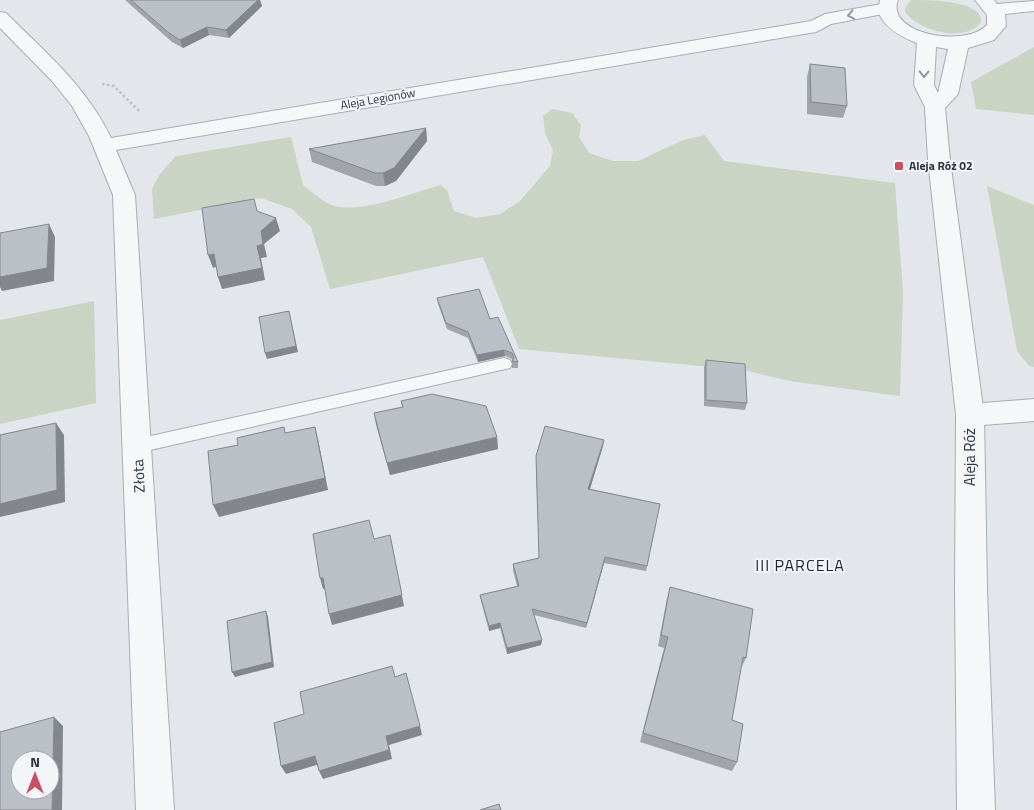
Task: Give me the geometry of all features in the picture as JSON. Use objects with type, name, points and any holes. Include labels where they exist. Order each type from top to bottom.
[{"type":"street","name":"Aleja Legionów","points":[[990,4],[1034,6]]},
{"type":"street","name":"Aleja Legionów","points":[[105,146],[816,26],[840,30],[890,10],[908,32],[927,39],[959,44],[981,42],[992,38],[1000,32],[1003,26],[1003,19],[990,4]]},
{"type":"street","points":[[0,17],[73,93],[89,116],[105,146]]},
{"type":"street","name":"Aleja Róż","points":[[927,39],[924,85],[935,107],[939,160],[970,415],[971,590],[976,810]]},
{"type":"street","points":[[935,107],[948,94],[959,44]]},
{"type":"street","name":"Złota","points":[[105,146],[124,195],[156,810]]},
{"type":"street","points":[[970,415],[1034,410]]},
{"type":"lane","points":[[138,446],[504,364]]},
{"type":"green space","points":[[911,0],[942,1],[964,5],[973,9],[979,15],[981,22],[974,29],[954,34],[931,29],[921,25],[905,12],[906,6]]},
{"type":"green space","points":[[1034,47],[1034,115],[976,109],[971,82]]},
{"type":"green space","points":[[552,109],[572,113],[581,125],[579,137],[589,153],[613,161],[638,161],[683,140],[705,135],[724,161],[895,183],[903,292],[900,396],[789,381],[744,370],[519,349],[483,257],[330,289],[311,227],[292,209],[261,198],[154,219],[152,189],[159,175],[176,156],[291,137],[303,185],[331,205],[360,207],[374,205],[441,185],[447,190],[454,211],[476,218],[500,214],[520,201],[550,166],[553,150],[545,133],[543,116]]},
{"type":"green space","points":[[987,186],[1034,205],[1034,367],[1029,366],[1017,351]]},
{"type":"green space","points":[[94,301],[96,403],[0,424],[0,320]]},
{"type":"building","points":[[131,0],[258,0],[226,30],[207,27],[180,40],[169,33]]},
{"type":"building","points":[[810,64],[845,68],[847,106],[811,102]]},
{"type":"building","points":[[426,128],[394,168],[383,173],[375,173],[309,149]]},
{"type":"building","points":[[254,199],[257,211],[276,218],[261,231],[263,244],[257,246],[262,268],[218,277],[214,254],[208,255],[202,208]]},
{"type":"building","points":[[49,224],[47,268],[0,277],[0,233]]},
{"type":"building","points":[[479,289],[490,319],[498,317],[518,362],[512,361],[514,357],[512,353],[504,350],[477,355],[468,332],[446,323],[437,298]]},
{"type":"building","points":[[289,311],[296,346],[265,353],[259,317]]},
{"type":"building","points":[[706,360],[745,364],[747,403],[706,400]]},
{"type":"building","points":[[432,394],[486,406],[497,437],[387,463],[374,413],[403,407],[401,401]]},
{"type":"building","points":[[56,423],[57,490],[0,504],[0,435]]},
{"type":"building","points":[[545,426],[604,440],[588,489],[660,504],[647,566],[605,557],[587,623],[532,609],[542,640],[507,648],[500,623],[489,626],[480,595],[519,586],[513,564],[539,558],[536,456]]},
{"type":"building","points":[[284,427],[285,433],[315,427],[325,478],[213,505],[208,451],[238,445],[237,438]]},
{"type":"building","points":[[369,520],[374,539],[390,535],[402,595],[329,614],[323,578],[320,578],[313,534]]},
{"type":"building","points":[[670,587],[753,609],[746,658],[743,657],[732,720],[743,724],[737,762],[643,733],[668,637],[661,635]]},
{"type":"building","points":[[266,611],[272,662],[232,672],[227,621]]},
{"type":"building","points":[[392,666],[395,677],[406,673],[420,726],[386,736],[389,750],[319,771],[315,756],[281,766],[274,723],[304,714],[300,692]]},
{"type":"building","points":[[54,717],[53,750],[10,750],[10,800],[52,800],[52,810],[0,810],[0,732]]},
{"type":"building","points":[[499,804],[501,810],[480,810]]},
{"type":"place","name":"Aleja Róż 02","points":[[899,166]]},
{"type":"district","name":"III PARCELA","points":[[800,565]]}]
